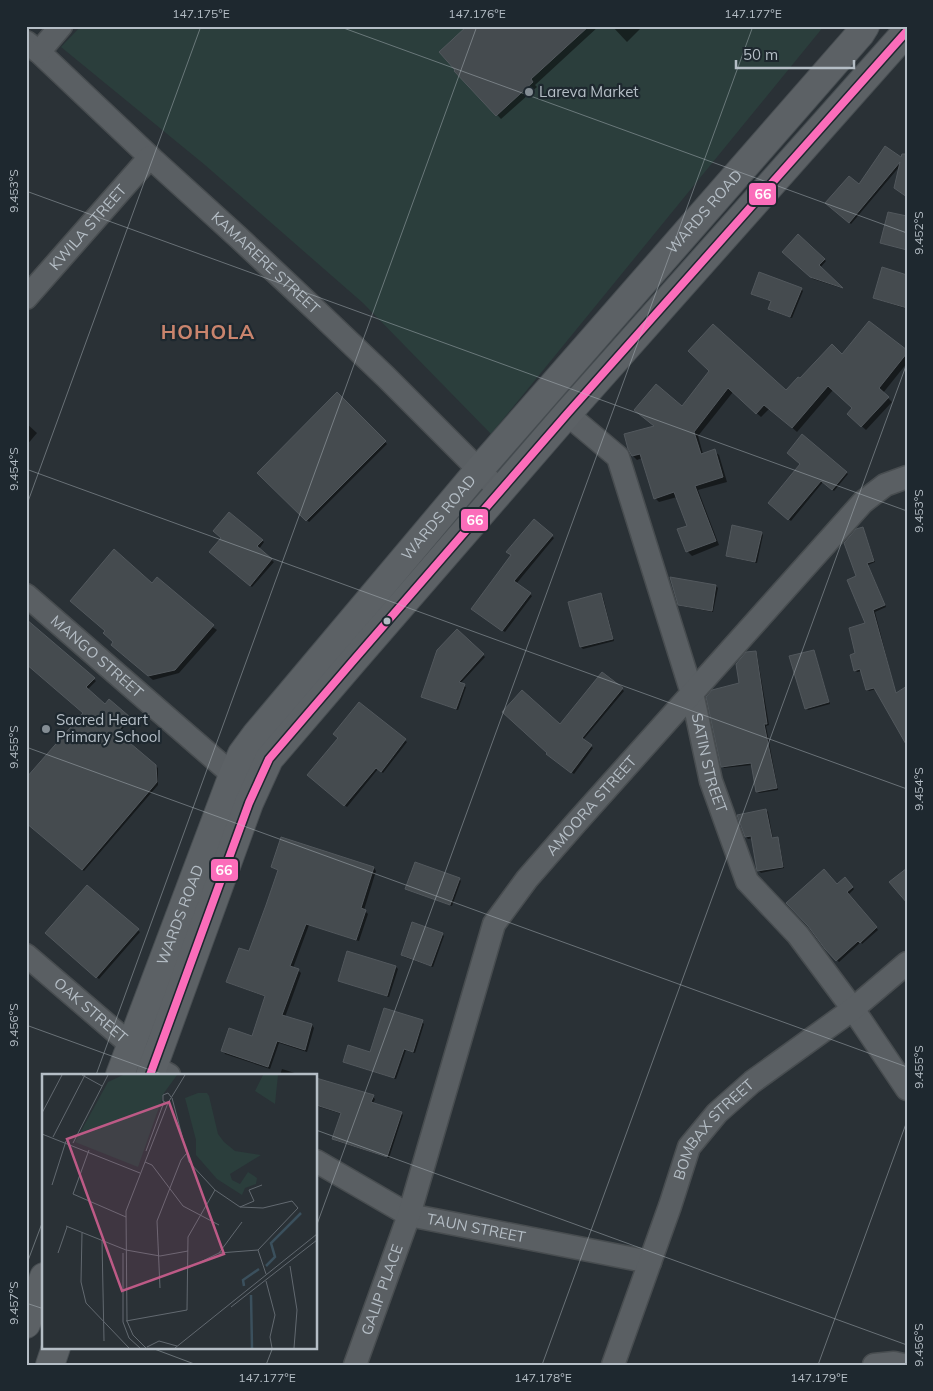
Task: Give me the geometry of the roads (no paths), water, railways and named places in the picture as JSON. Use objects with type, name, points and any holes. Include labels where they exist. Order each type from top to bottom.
[{"type":"main road","name":"WARDS ROAD","points":[[120,1074],[242,754],[479,470],[865,26]]},
{"type":"main road","name":"WARDS ROAD","points":[[157,1072],[248,803],[269,759],[352,660],[567,414],[907,31]]},
{"type":"main road","points":[[26,1324],[42,1283]]},
{"type":"main road","points":[[50,1365],[56,1348]]},
{"type":"street","points":[[33,47],[61,26]]},
{"type":"street","name":"KAMARERE STREET","points":[[33,47],[320,314],[500,491]]},
{"type":"street","name":"KWILA STREET","points":[[26,298],[150,157]]},
{"type":"street","name":"SATIN STREET","points":[[567,414],[618,457],[692,693],[711,781],[747,881],[798,935],[853,1008],[907,1089]]},
{"type":"street","name":"AMOORA STREET","points":[[409,1216],[494,924],[551,851],[864,502],[885,485],[907,477]]},
{"type":"street","name":"MANGO STREET","points":[[26,595],[233,775],[248,803]]},
{"type":"street","name":"OAK STREET","points":[[26,955],[131,1045],[157,1072]]},
{"type":"street","name":"BOMBAX STREET","points":[[613,1365],[689,1147],[717,1113],[752,1082],[853,1008],[907,963]]},
{"type":"street","name":"TAUN STREET","points":[[318,1162],[409,1216],[650,1262]]},
{"type":"street","name":"GALIP PLACE","points":[[355,1365],[409,1216]]},
{"type":"place","name":"Lareva Market","points":[[529,92]]},
{"type":"place","name":"Sacred Heart Primary School","points":[[46,729]]},
{"type":"district","name":"HOHOLA","points":[[208,332]]}]
